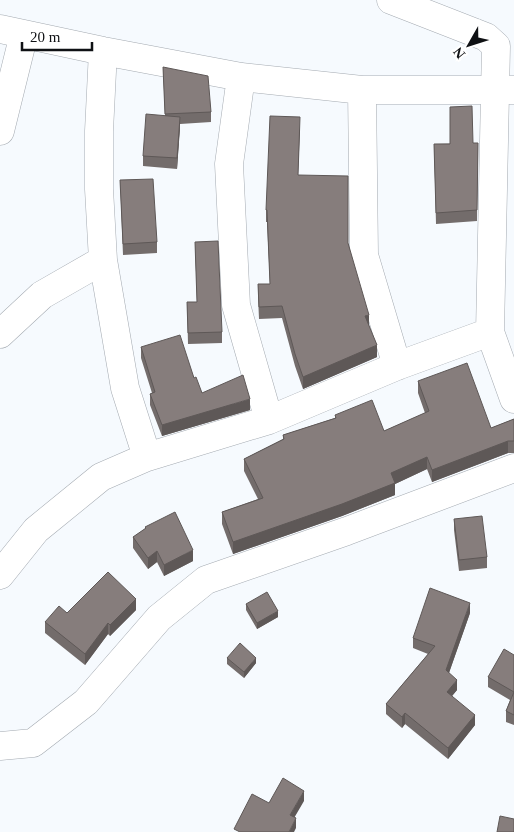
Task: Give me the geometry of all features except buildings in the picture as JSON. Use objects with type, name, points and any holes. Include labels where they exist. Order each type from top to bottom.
[{"type":"street","points":[[391,0],[486,37],[496,46],[504,90],[490,332],[514,399]]},
{"type":"street","points":[[0,132],[12,32],[241,77],[362,90],[504,90]]},
{"type":"street","points":[[103,51],[99,131],[99,190],[103,260],[124,388],[147,457]]},
{"type":"street","points":[[241,77],[229,164],[236,306],[269,420]]},
{"type":"street","points":[[362,90],[364,255],[397,366]]},
{"type":"street","points":[[0,334],[42,295],[103,260]]},
{"type":"street","points":[[0,576],[36,530],[101,477],[147,457],[269,420],[397,366],[490,332]]},
{"type":"street","points":[[0,746],[33,743],[86,702],[159,618],[206,580],[348,531],[514,468]]}]
